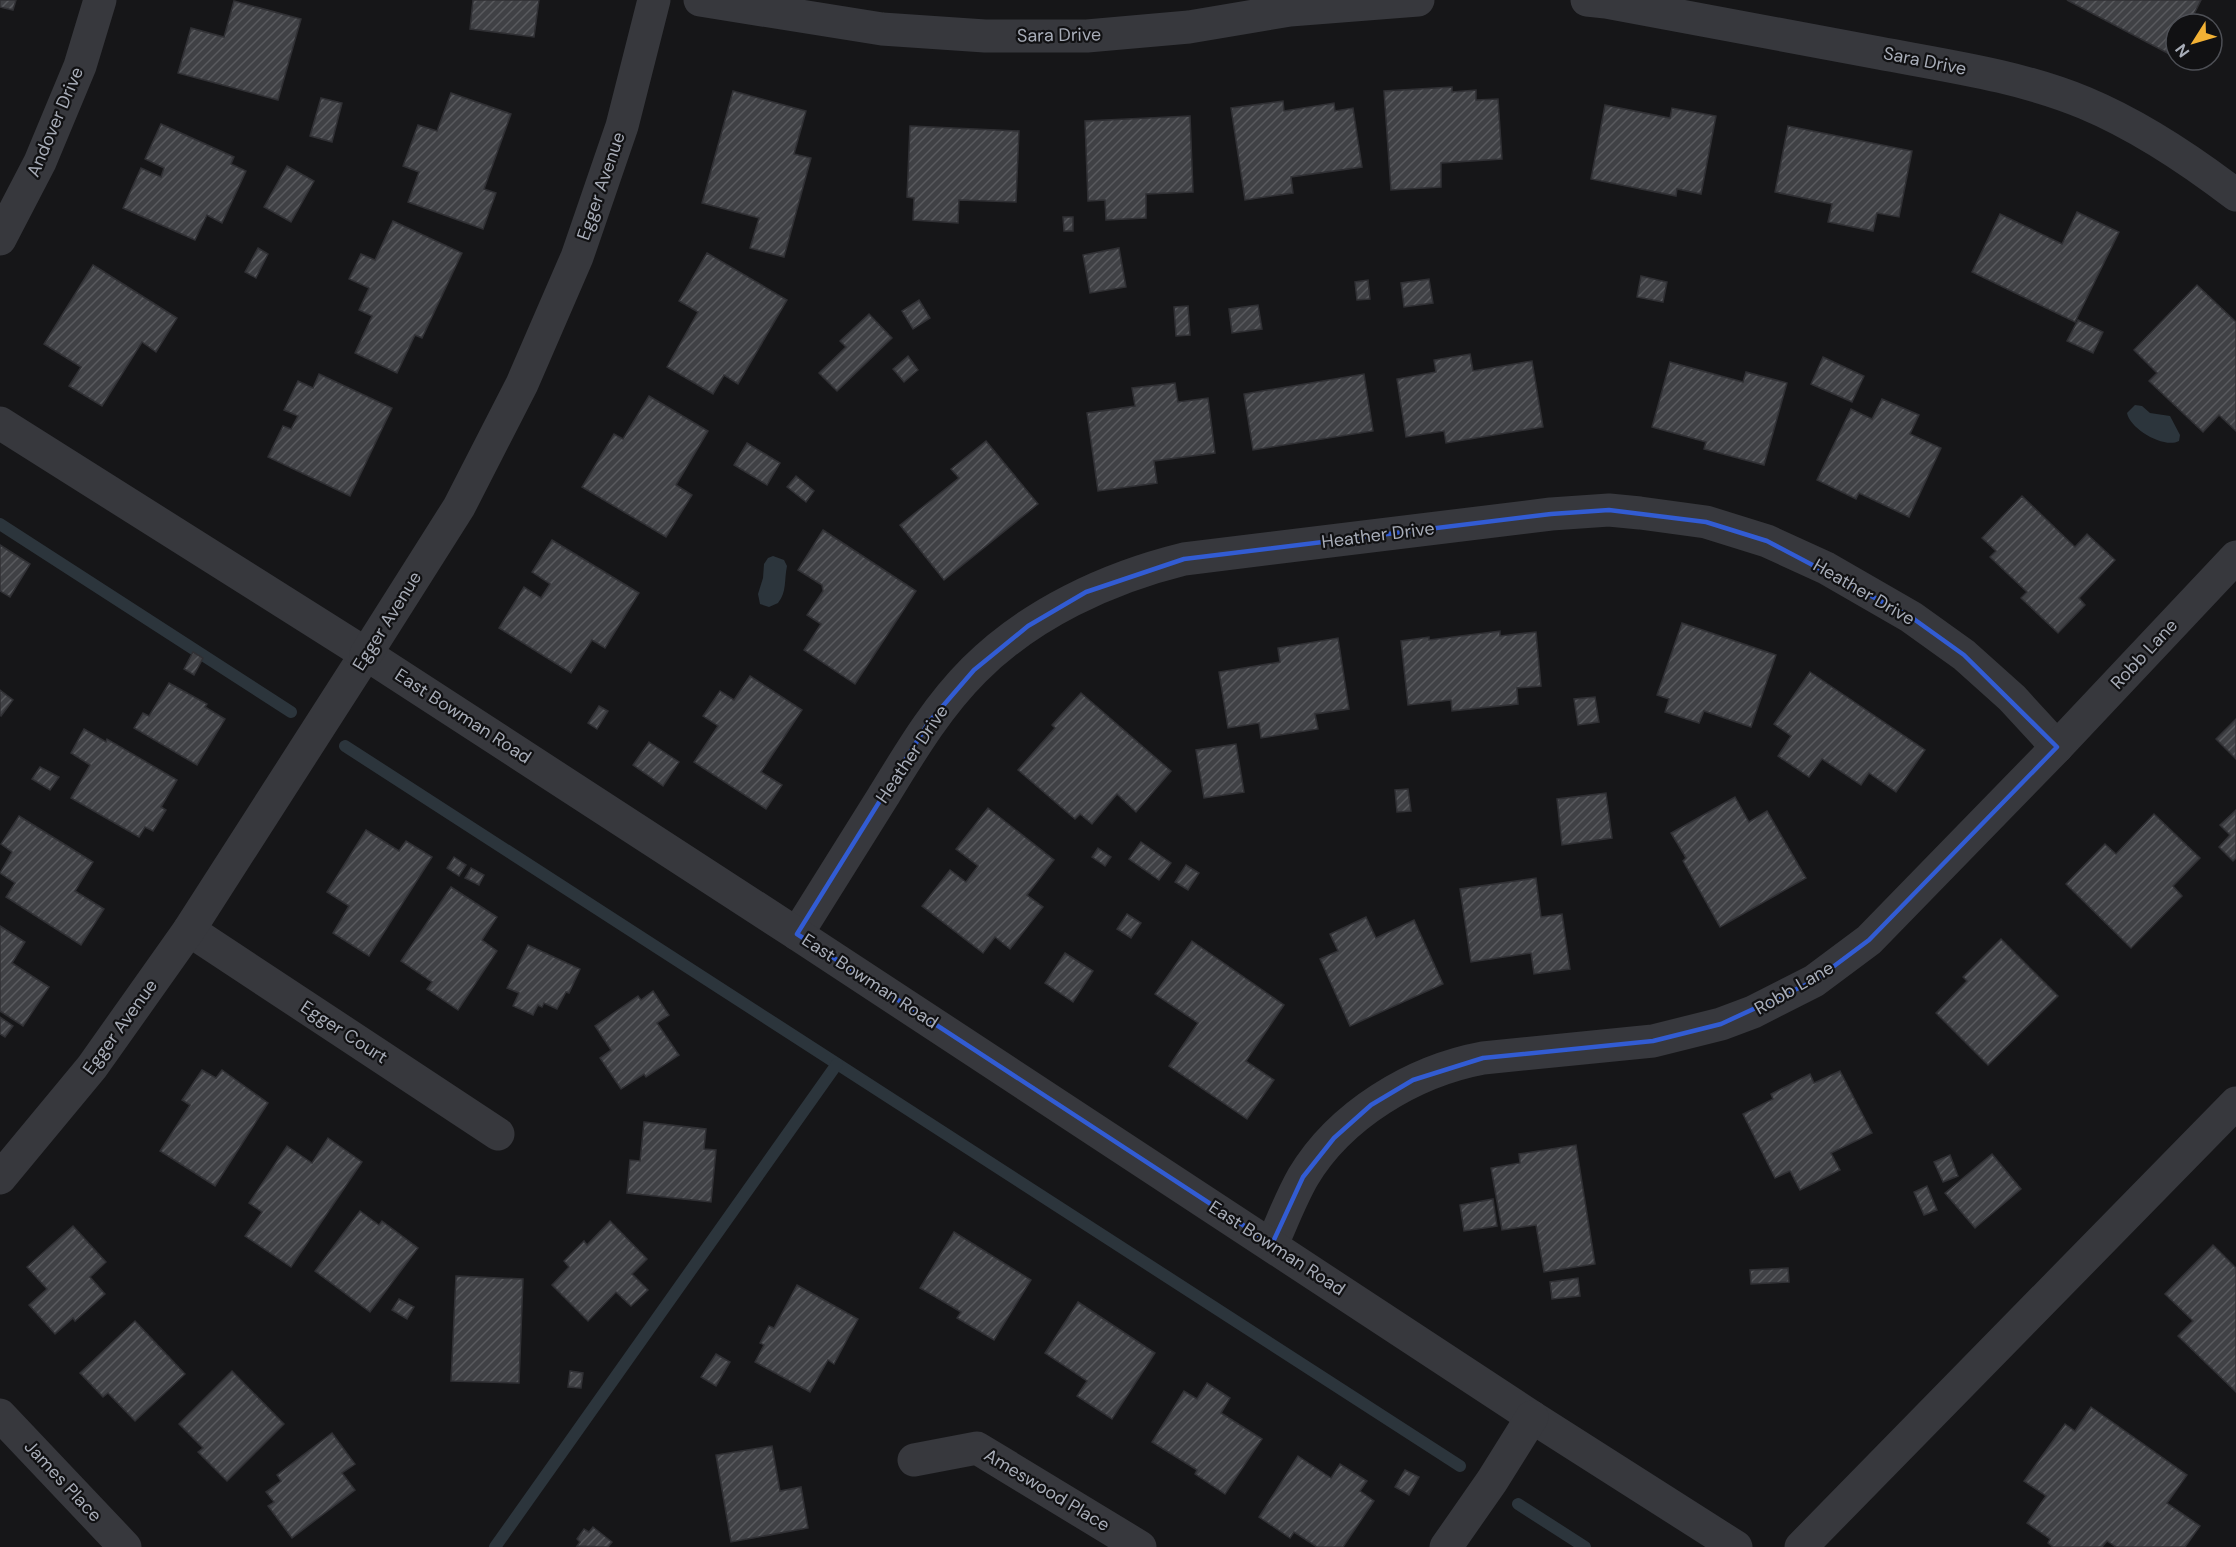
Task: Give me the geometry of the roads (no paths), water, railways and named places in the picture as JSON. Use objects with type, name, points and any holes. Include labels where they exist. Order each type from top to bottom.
[{"type":"street","name":"Andover Drive","points":[[0,239],[40,162],[80,66],[100,0]]},
{"type":"street","name":"Egger Avenue","points":[[0,1178],[92,1067],[189,930],[459,507],[522,384],[577,256],[622,126],[654,0]]},
{"type":"street","name":"Sara Drive","points":[[700,0],[882,29],[985,36],[1087,36],[1166,29],[1289,5],[1418,0]]},
{"type":"street","name":"Sara Drive","points":[[1587,0],[1795,37],[2024,82],[2085,103],[2144,132],[2199,166],[2236,195]]},
{"type":"street","name":"East Bowman Road","points":[[0,423],[366,654],[1272,1244],[1532,1417],[1736,1547]]},
{"type":"street","name":"Heather Drive","points":[[797,934],[929,722],[974,670],[1028,626],[1086,592],[1150,567],[1184,558],[1551,514],[1609,510],[1706,522],[1767,540],[1826,568],[1911,617],[1972,662],[2013,699],[2056,747]]},
{"type":"street","name":"Robb Lane","points":[[1272,1244],[1303,1177],[1334,1137],[1371,1105],[1413,1080],[1460,1063],[1483,1058],[1653,1041],[1722,1024],[1753,1012],[1814,981],[1869,940],[2236,557]]},
{"type":"street","name":"Egger Court","points":[[189,930],[498,1134]]},
{"type":"street","points":[[1801,1547],[2236,1103]]},
{"type":"street","name":"James Place","points":[[0,1415],[126,1547]]},
{"type":"street","points":[[1446,1547],[1492,1481],[1532,1417]]},
{"type":"street","name":"Ameswood Place","points":[[914,1460],[977,1448],[1140,1547]]},
{"type":"waterway","points":[[0,524],[291,712]]},
{"type":"waterway","points":[[345,746],[1460,1466]]},
{"type":"waterway","points":[[495,1547],[837,1064]]},
{"type":"waterway","points":[[1518,1504],[1585,1547]]}]
